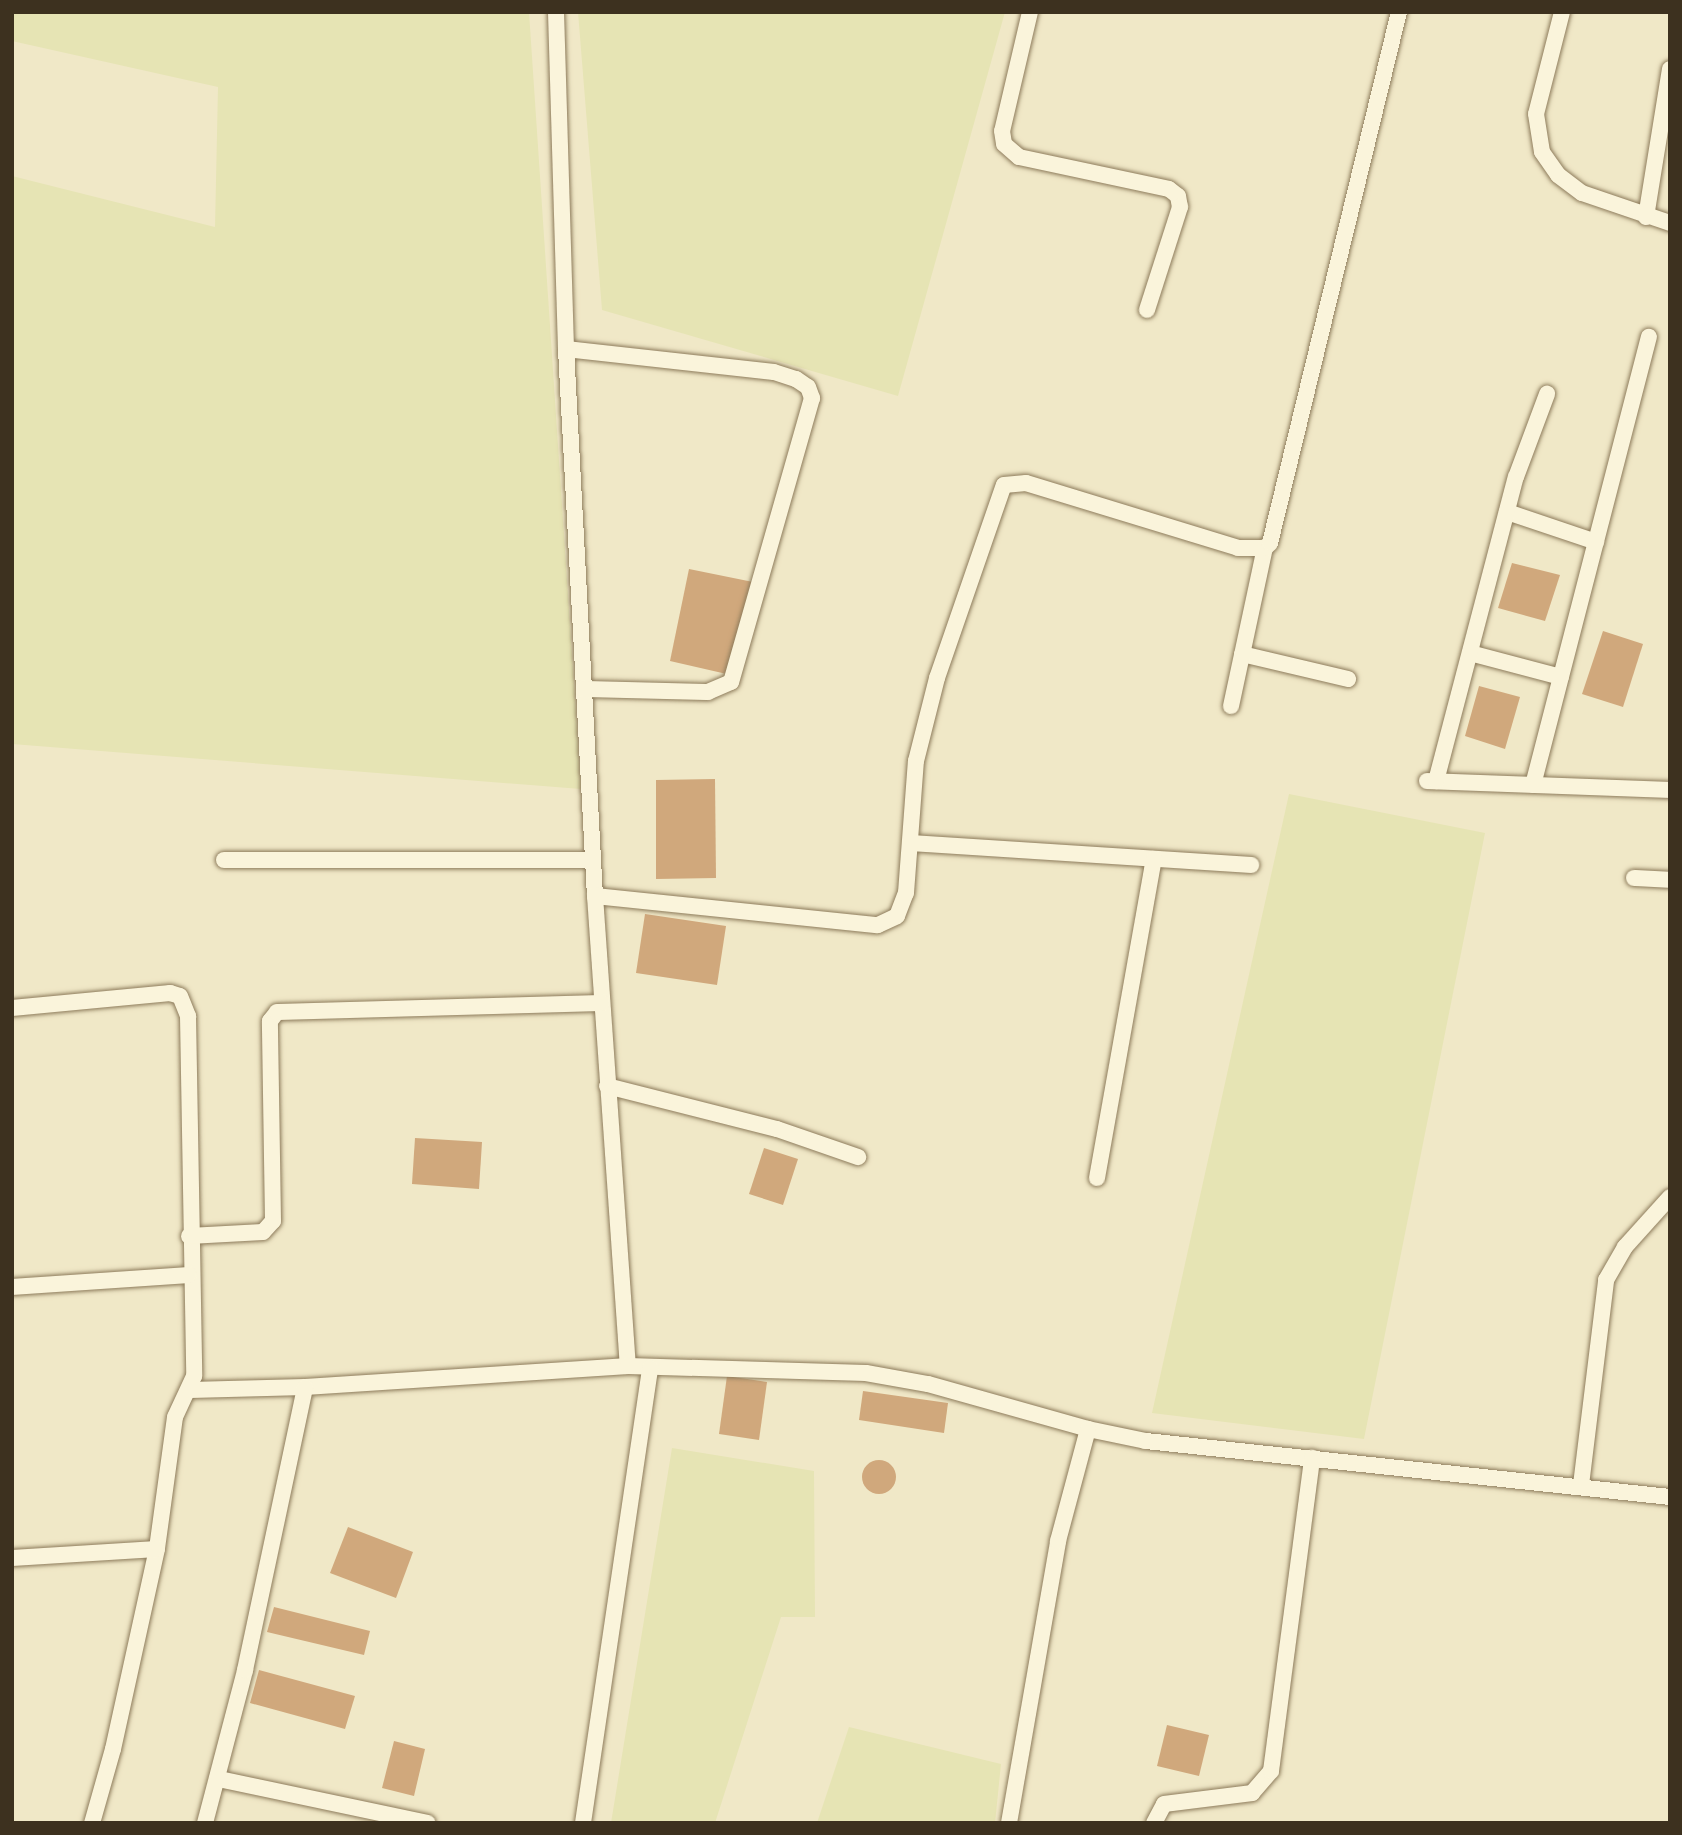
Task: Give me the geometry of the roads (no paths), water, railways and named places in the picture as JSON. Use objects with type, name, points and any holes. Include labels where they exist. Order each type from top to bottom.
[{"type":"street","points":[[556,12],[566,349],[593,860],[628,1366]]},
{"type":"street","points":[[1030,12],[1002,131],[1004,144],[1019,157],[1169,189],[1178,196],[1180,207],[1147,310]]},
{"type":"street","points":[[1231,706],[1265,548],[1274,534],[1283,505],[1399,12]]},
{"type":"street","points":[[1562,12],[1536,114],[1542,152],[1574,188],[1646,217],[1670,223]]},
{"type":"street","points":[[1646,217],[1670,69]]},
{"type":"street","points":[[1533,785],[1649,337]]},
{"type":"street","points":[[566,349],[774,372],[796,379],[808,387],[812,398],[731,682],[708,692],[584,689]]},
{"type":"street","points":[[1547,394],[1507,512],[1470,653],[1432,781],[1670,790]]},
{"type":"street","points":[[595,896],[878,925],[903,908],[911,843],[916,761],[937,678],[1004,485],[1026,483],[1238,548],[1265,548]]},
{"type":"street","points":[[1507,512],[1596,542]]},
{"type":"street","points":[[1242,653],[1348,679]]},
{"type":"street","points":[[1470,653],[1561,677]]},
{"type":"street","points":[[911,843],[1251,864]]},
{"type":"street","points":[[1097,1178],[1154,859]]},
{"type":"street","points":[[224,860],[593,860]]},
{"type":"street","points":[[1634,878],[1670,880]]},
{"type":"street","points":[[12,1008],[180,996],[188,1016],[189,1275],[194,1376],[190,1390],[175,1417],[157,1549],[113,1749],[92,1823]]},
{"type":"street","points":[[190,1236],[263,1231],[273,1221],[270,1021],[277,1012],[602,1003]]},
{"type":"street","points":[[607,1086],[777,1129],[858,1157]]},
{"type":"street","points":[[1581,1485],[1606,1280],[1625,1247],[1670,1197]]},
{"type":"street","points":[[12,1287],[189,1275]]},
{"type":"street","points":[[190,1390],[305,1387],[628,1366],[866,1373],[941,1387],[1088,1429],[1146,1441],[1581,1485],[1670,1497]]},
{"type":"street","points":[[583,1823],[650,1368]]},
{"type":"street","points":[[205,1823],[219,1779],[305,1387]]},
{"type":"street","points":[[1009,1823],[1058,1541],[1088,1429]]},
{"type":"street","points":[[1154,1823],[1164,1804],[1252,1793],[1271,1771],[1312,1458]]},
{"type":"street","points":[[12,1558],[157,1549]]},
{"type":"street","points":[[219,1779],[427,1823]]}]
